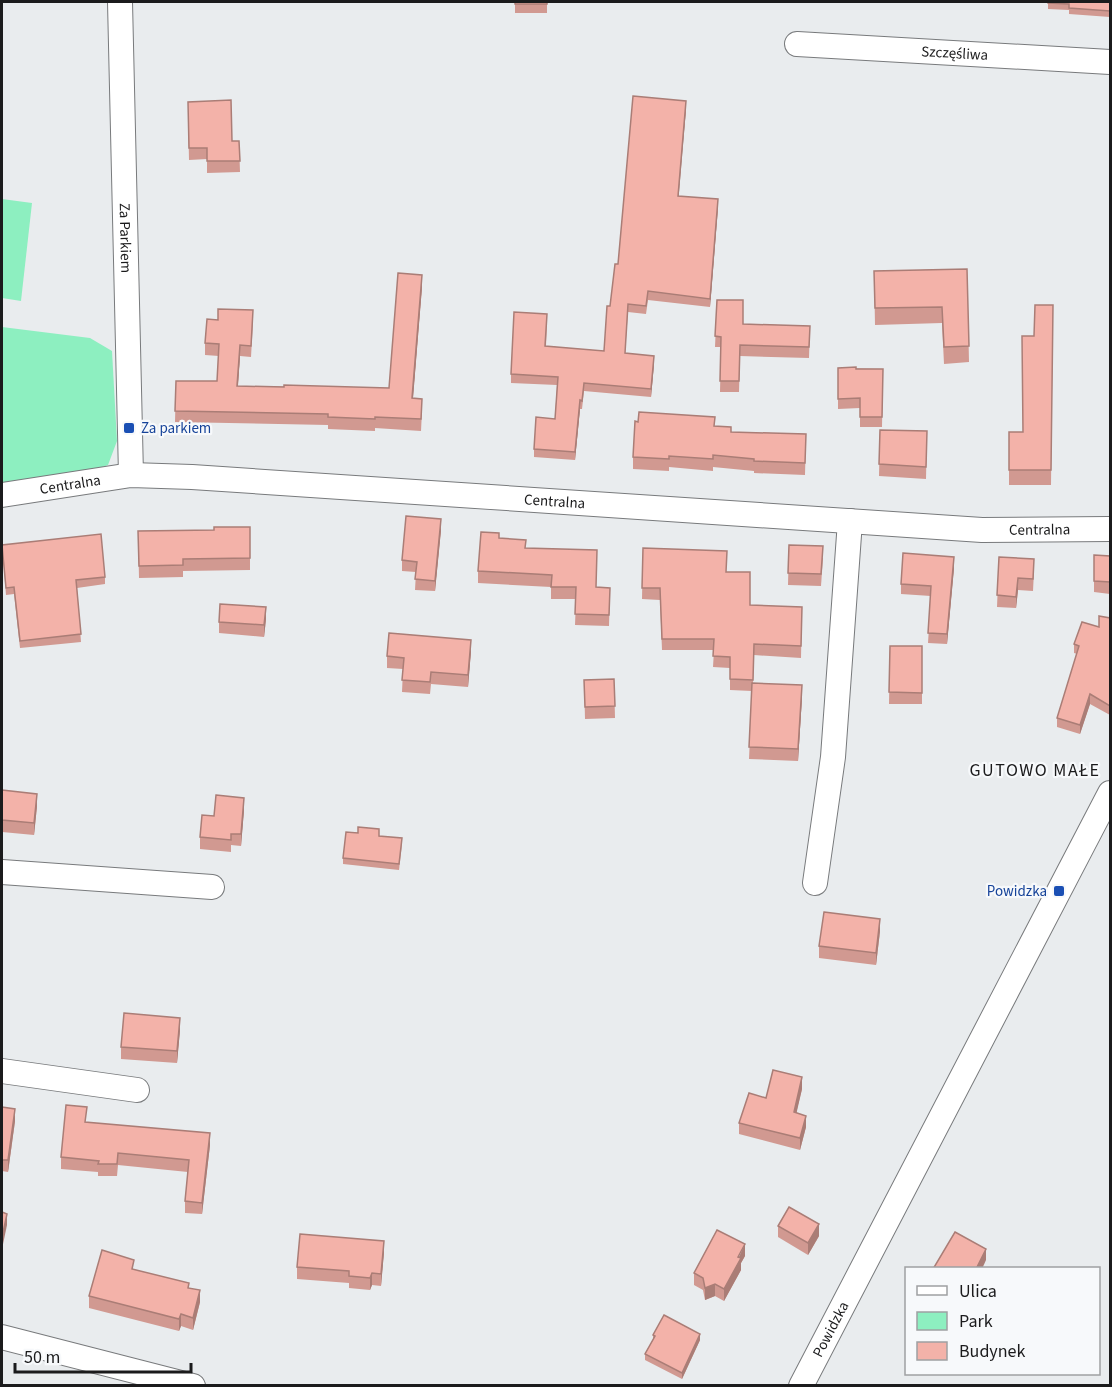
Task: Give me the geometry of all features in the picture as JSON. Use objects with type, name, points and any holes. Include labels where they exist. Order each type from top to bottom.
[{"type":"street","name":"Za Parkiem","points":[[120,2],[131,475]]},
{"type":"street","name":"Szczęśliwa","points":[[797,44],[1110,62]]},
{"type":"street","name":"Centralna","points":[[2,495],[131,475],[192,477],[982,530],[1110,529]]},
{"type":"street","points":[[815,884],[833,757],[850,521]]},
{"type":"street","name":"Powidzka","points":[[801,1386],[1110,793]]},
{"type":"street","points":[[2,872],[212,887]]},
{"type":"street","points":[[2,1071],[137,1090]]},
{"type":"street","points":[[2,1337],[193,1386]]},
{"type":"green space","points":[[2,199],[32,203],[21,301],[2,298]]},
{"type":"green space","points":[[2,327],[90,338],[112,351],[117,441],[108,465],[86,473],[2,486]]},
{"type":"building","points":[[515,2],[547,2],[547,4],[515,4]]},
{"type":"building","points":[[1048,2],[1110,2],[1110,11],[1069,8],[1069,4]]},
{"type":"building","points":[[633,96],[686,101],[678,196],[718,199],[710,299],[648,291],[646,306],[628,304],[625,353],[654,356],[651,389],[584,383],[575,452],[534,449],[536,417],[555,419],[558,377],[511,374],[514,312],[547,314],[545,346],[604,351],[607,306],[610,306],[615,264],[618,264]]},
{"type":"building","points":[[231,100],[232,141],[239,141],[240,161],[207,161],[207,148],[189,148],[188,102]]},
{"type":"building","points":[[967,269],[969,346],[944,347],[942,307],[875,308],[874,271]]},
{"type":"building","points":[[398,273],[422,275],[412,398],[422,399],[421,419],[328,417],[328,414],[175,411],[176,381],[217,381],[219,344],[205,343],[207,319],[218,320],[218,309],[253,310],[251,346],[240,345],[237,386],[389,388]]},
{"type":"building","points":[[717,300],[743,300],[743,324],[810,326],[809,347],[740,345],[739,381],[720,381],[721,337],[715,336]]},
{"type":"building","points":[[1035,305],[1053,305],[1051,470],[1009,470],[1009,432],[1023,432],[1022,336],[1034,336]]},
{"type":"building","points":[[856,367],[856,369],[883,369],[882,417],[860,417],[860,398],[838,399],[838,368]]},
{"type":"building","points":[[639,412],[715,417],[714,426],[731,427],[731,432],[806,434],[805,463],[754,461],[754,459],[713,455],[713,459],[669,456],[669,459],[633,457],[635,421],[638,422]]},
{"type":"building","points":[[880,430],[927,431],[926,467],[879,464]]},
{"type":"building","points":[[406,516],[441,519],[435,581],[415,579],[417,562],[402,560]]},
{"type":"building","points":[[214,527],[250,527],[250,558],[183,559],[183,565],[139,566],[138,531],[214,530]]},
{"type":"building","points":[[481,532],[499,533],[499,538],[526,540],[525,548],[597,550],[596,587],[610,588],[609,615],[575,614],[576,587],[551,587],[552,575],[478,571]]},
{"type":"building","points":[[101,534],[105,577],[76,580],[81,634],[20,641],[14,587],[6,588],[2,545]]},
{"type":"building","points":[[789,545],[823,546],[821,574],[788,573]]},
{"type":"building","points":[[643,548],[727,551],[726,572],[750,572],[750,605],[802,607],[801,646],[754,644],[753,680],[730,679],[730,657],[713,656],[714,639],[662,639],[660,588],[642,588]]},
{"type":"building","points":[[903,553],[954,557],[947,634],[928,633],[931,586],[901,584]]},
{"type":"building","points":[[1094,555],[1110,556],[1110,582],[1094,581]]},
{"type":"building","points":[[999,557],[1034,559],[1033,579],[1018,578],[1016,597],[997,595]]},
{"type":"building","points":[[220,604],[266,607],[264,625],[219,622]]},
{"type":"building","points":[[1099,616],[1110,618],[1110,706],[1090,694],[1080,725],[1057,718],[1079,646],[1074,644],[1082,622],[1099,627]]},
{"type":"building","points":[[389,633],[471,640],[468,675],[431,672],[430,682],[402,680],[404,658],[387,656]]},
{"type":"building","points":[[890,646],[922,646],[922,693],[889,692]]},
{"type":"building","points":[[614,679],[615,706],[585,707],[584,680]]},
{"type":"building","points":[[752,683],[802,685],[798,749],[749,747]]},
{"type":"building","points":[[2,790],[37,794],[34,823],[2,820]]},
{"type":"building","points":[[216,795],[244,798],[241,834],[231,834],[231,840],[200,837],[202,815],[214,816]]},
{"type":"building","points":[[358,827],[379,829],[379,836],[402,838],[399,864],[343,858],[346,832],[358,833]]},
{"type":"building","points":[[824,912],[880,919],[876,953],[819,946]]},
{"type":"building","points":[[124,1013],[180,1018],[177,1051],[121,1047]]},
{"type":"building","points":[[773,1070],[802,1077],[794,1112],[806,1116],[800,1138],[739,1123],[749,1093],[766,1098]]},
{"type":"building","points":[[66,1105],[87,1107],[85,1122],[210,1133],[202,1203],[185,1201],[189,1160],[118,1153],[117,1164],[98,1164],[99,1161],[61,1157]]},
{"type":"building","points":[[2,1107],[15,1109],[8,1160],[2,1160]]},
{"type":"building","points":[[789,1207],[819,1224],[808,1243],[778,1226]]},
{"type":"building","points":[[2,1212],[7,1214],[2,1237]]},
{"type":"building","points":[[717,1230],[745,1244],[738,1257],[741,1258],[724,1289],[715,1284],[705,1288],[703,1278],[694,1273]]},
{"type":"building","points":[[955,1232],[986,1249],[977,1267],[934,1267]]},
{"type":"building","points":[[300,1234],[384,1241],[381,1274],[372,1273],[370,1278],[349,1276],[349,1271],[297,1267]]},
{"type":"building","points":[[102,1250],[134,1260],[132,1269],[189,1283],[188,1288],[200,1290],[193,1318],[181,1314],[179,1319],[89,1296]]},
{"type":"building","points":[[664,1315],[700,1334],[682,1373],[645,1354]]},
{"type":"place","name":"Za parkiem","points":[[129,428]]},
{"type":"place","name":"Powidzka","points":[[1059,891]]},
{"type":"district","name":"GUTOWO MAŁE","points":[[1035,770]]}]
